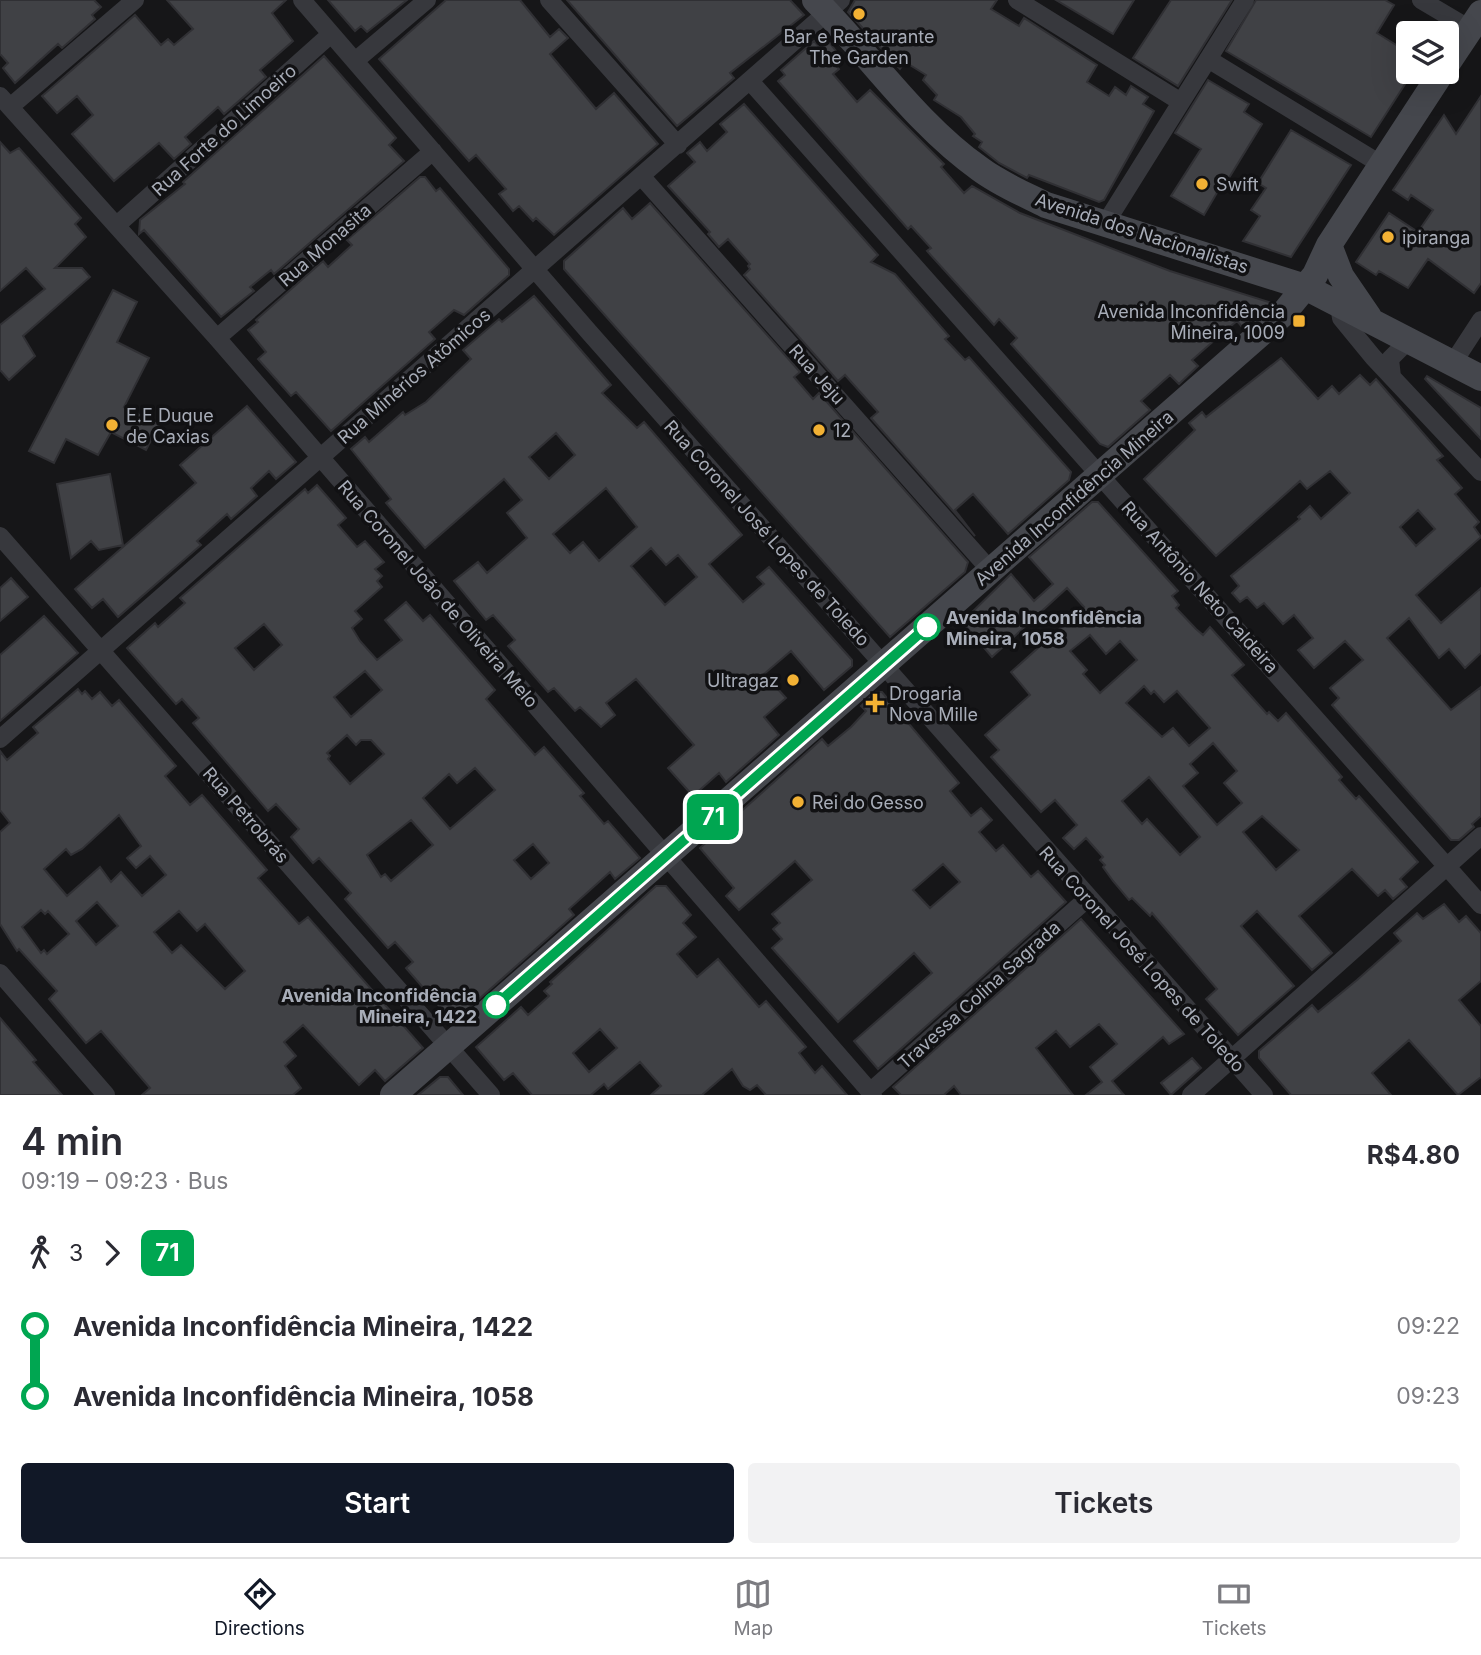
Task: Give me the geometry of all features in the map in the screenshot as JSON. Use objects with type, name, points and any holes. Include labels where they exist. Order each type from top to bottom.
[{"type":"street","points":[[5,102],[114,6],[135,0]]},
{"type":"street","name":"Rua Coronel José Lopes de Toledo","points":[[302,0],[535,270],[1087,898],[1264,1095]]},
{"type":"street","points":[[355,61],[427,0]]},
{"type":"street","points":[[549,0],[678,145]]},
{"type":"street","points":[[1017,0],[1181,102]]},
{"type":"street","points":[[1105,224],[1245,0]]},
{"type":"street","points":[[1421,0],[1475,21],[1459,46]]},
{"type":"street","name":"Rua Minérios Atômicos","points":[[0,739],[642,177],[750,81],[828,4]]},
{"type":"street","name":"Avenida dos Nacionalistas","points":[[828,4],[944,140],[980,170],[1046,205],[1305,287],[1481,378]]},
{"type":"street","name":"Rua Forte do Limoeiro","points":[[117,225],[331,34]]},
{"type":"street","points":[[1208,59],[1382,165]]},
{"type":"street","name":"Rua Antônio Neto Caldeira","points":[[750,81],[1481,905]]},
{"type":"street","name":"Avenida Inconfidência Mineira","points":[[393,1095],[1283,314],[1305,287],[1329,245],[1434,84]]},
{"type":"street","name":"Rua Coronel João de Oliveira Melo","points":[[5,102],[217,338],[871,1093]]},
{"type":"street","name":"Rua Monasita","points":[[217,338],[433,151]]},
{"type":"street","name":"Rua Jeju","points":[[642,177],[991,571]]},
{"type":"street","points":[[1329,245],[1346,284],[1372,321]]},
{"type":"street","points":[[1339,305],[1341,318],[1481,472]]},
{"type":"street","points":[[1453,363],[1481,320]]},
{"type":"street","points":[[1392,377],[1390,359],[1404,345],[1413,342]]},
{"type":"street","name":"Rua Petrobrás","points":[[0,536],[491,1095]]},
{"type":"street","points":[[1191,1095],[1481,836]]},
{"type":"street","name":"Travessa Colina Sagrada","points":[[871,1093],[1087,898]]},
{"type":"street","points":[[1,975],[106,1095]]},
{"type":"building","points":[[0,0],[94,0],[101,7],[92,15],[95,19],[62,48],[58,44],[15,83],[3,68],[8,63],[0,54]]},
{"type":"building","points":[[167,0],[286,0],[272,13],[293,41],[260,70],[266,77],[224,114],[218,107],[185,137],[191,144],[174,159],[159,143],[114,181],[72,134],[93,115],[77,96],[57,113],[42,96],[135,15],[161,45],[168,39],[174,45],[193,29]]},
{"type":"building","points":[[328,0],[407,0],[367,32],[361,26],[355,31]]},
{"type":"building","points":[[446,0],[520,0],[550,37],[559,29],[568,38],[550,54],[596,109],[614,93],[658,144],[554,235],[536,218],[533,221],[519,206],[513,211],[499,194],[506,189],[476,155],[469,161],[379,59]]},
{"type":"building","points":[[567,0],[790,0],[804,15],[730,73],[734,78],[677,126]]},
{"type":"building","points":[[855,0],[997,0],[991,9],[1019,26],[1024,18],[1097,65],[1087,82],[1109,96],[1115,87],[1126,95],[1131,86],[1148,97],[1143,104],[1154,111],[1104,200],[1099,202],[1029,175],[1027,178],[999,163],[979,147],[982,142],[973,136],[975,134],[961,117],[934,100],[937,95],[923,80],[926,75],[905,62],[900,69],[848,12]]},
{"type":"building","points":[[1056,0],[1134,0],[1113,34]]},
{"type":"building","points":[[1171,0],[1232,0],[1178,86],[1133,58]]},
{"type":"building","points":[[1256,0],[1385,0],[1394,5],[1377,33],[1396,45],[1396,84],[1405,84],[1371,137],[1226,51]]},
{"type":"building","points":[[814,41],[820,48],[828,41],[836,51],[829,57],[839,69],[833,74],[857,102],[870,90],[944,164],[941,167],[964,193],[972,186],[1020,213],[1170,271],[1272,303],[1243,328],[1237,321],[1225,331],[1192,360],[1198,366],[1179,384],[1170,375],[1141,401],[1150,410],[1108,447],[1100,444],[1011,344],[1017,338],[999,319],[994,325],[927,251],[931,248],[911,226],[908,229],[778,81],[785,75],[781,70]]},
{"type":"building","points":[[324,56],[396,138],[389,145],[404,161],[274,274],[271,270],[250,287],[254,291],[221,317],[144,230],[139,234],[140,220],[185,184],[183,182]]},
{"type":"building","points":[[1208,80],[1249,104],[1244,112],[1262,124],[1204,215],[1171,196],[1201,149],[1175,133]]},
{"type":"building","points":[[1481,96],[1481,283],[1474,293],[1428,259],[1408,288],[1379,271],[1376,275],[1356,262],[1389,213],[1418,232],[1433,210],[1411,195],[1408,200],[1393,190],[1444,115],[1456,134]]},
{"type":"building","points":[[744,104],[878,255],[871,262],[895,274],[949,336],[945,339],[965,360],[969,357],[1071,472],[1069,480],[1008,534],[973,494],[955,510],[975,536],[871,418],[878,412],[845,375],[838,381],[744,275],[750,269],[750,264],[728,239],[719,247],[708,234],[710,232],[668,186],[695,162],[687,153],[700,142],[707,151],[727,132],[720,124]]},
{"type":"building","points":[[1291,130],[1351,165],[1291,257],[1243,241],[1260,216],[1251,210],[1266,188],[1258,183]]},
{"type":"building","points":[[0,142],[10,153],[19,148],[81,218],[75,224],[86,237],[55,268],[82,268],[90,277],[23,336],[35,356],[9,380],[0,370],[0,325],[45,289],[26,268],[0,291]]},
{"type":"building","points":[[420,177],[425,177],[436,191],[440,188],[509,269],[509,275],[464,315],[454,310],[429,332],[435,339],[331,431],[296,392],[291,396],[258,359],[266,352],[248,330],[323,261],[328,267],[352,245],[347,240]]},
{"type":"building","points":[[650,203],[800,372],[794,377],[813,399],[819,393],[968,562],[965,572],[890,637],[564,269],[564,261],[623,208],[632,219]]},
{"type":"building","points":[[113,290],[137,302],[117,342],[149,358],[124,407],[159,425],[146,450],[111,432],[98,455],[66,439],[54,463],[29,451]]},
{"type":"building","points":[[534,296],[611,385],[602,393],[637,428],[644,422],[742,535],[709,564],[743,602],[764,584],[757,577],[769,567],[852,660],[852,666],[824,690],[791,651],[764,674],[786,698],[764,717],[779,735],[726,782],[719,773],[693,796],[668,768],[694,745],[636,679],[606,703],[615,715],[601,727],[580,707],[575,711],[554,688],[548,692],[508,646],[515,640],[493,615],[486,620],[454,581],[478,562],[487,573],[527,538],[507,513],[522,500],[504,479],[425,548],[386,503],[391,499],[351,449],[365,437],[369,442],[403,412],[405,415],[426,402],[471,359],[463,350],[499,319],[502,322]],"holes":[[[556,433],[575,455],[549,479],[529,457]],[[606,488],[637,527],[599,561],[583,542],[570,553],[553,534]],[[651,548],[666,565],[678,555],[697,577],[665,605],[631,566]]]},
{"type":"building","points":[[1281,358],[1318,399],[1332,386],[1339,394],[1360,375],[1370,385],[1376,379],[1443,456],[1437,460],[1462,488],[1455,494],[1479,522],[1474,527],[1481,537],[1416,595],[1441,623],[1481,588],[1481,653],[1465,668],[1449,649],[1439,658],[1409,618],[1387,638],[1451,710],[1481,687],[1481,816],[1472,824],[1474,827],[1459,840],[1451,840],[1332,705],[1339,698],[1330,688],[1363,660],[1345,641],[1314,668],[1298,650],[1313,638],[1294,615],[1283,624],[1264,603],[1257,608],[1247,597],[1240,602],[1232,593],[1239,586],[1231,576],[1300,519],[1298,517],[1310,506],[1321,519],[1350,493],[1330,471],[1307,489],[1300,481],[1216,556],[1144,479],[1195,430],[1189,423],[1202,412],[1206,417]],"holes":[[[1418,510],[1435,529],[1416,546],[1400,527]]]},
{"type":"building","points":[[1427,376],[1481,408],[1481,439],[1425,379]]},
{"type":"building","points":[[247,406],[296,462],[276,479],[269,471],[251,488],[257,496],[231,519],[227,514],[197,541],[201,545],[118,617],[103,599],[92,608],[75,589],[196,483],[180,465]]},
{"type":"building","points":[[110,474],[123,545],[99,550],[91,541],[71,558],[57,484]]},
{"type":"building","points":[[317,485],[346,518],[338,525],[357,547],[365,541],[384,562],[375,569],[382,576],[377,581],[382,587],[355,611],[362,619],[352,628],[377,660],[402,640],[385,620],[406,602],[423,621],[430,615],[495,690],[486,699],[535,755],[544,747],[584,793],[580,796],[604,824],[608,821],[640,858],[615,879],[610,872],[569,909],[574,915],[453,1022],[406,968],[413,962],[395,942],[388,948],[345,899],[351,893],[319,858],[313,863],[291,837],[299,829],[276,804],[268,811],[193,723],[199,718],[182,699],[176,704],[127,648],[155,623],[158,627],[185,603],[180,598],[305,489],[308,493]],"holes":[[[264,624],[282,645],[254,670],[235,648]],[[365,671],[382,690],[351,717],[334,697]],[[347,735],[356,745],[361,740],[371,740],[384,754],[350,784],[328,759],[330,756],[327,753]],[[475,768],[495,790],[450,829],[423,798],[449,774],[457,783]],[[411,820],[433,845],[391,881],[385,874],[381,877],[367,855]],[[533,844],[549,863],[531,879],[514,860]]]},
{"type":"building","points":[[1092,502],[1098,502],[1178,591],[1172,596],[1179,605],[1176,608],[1203,635],[1210,627],[1244,665],[1232,675],[1267,714],[1269,712],[1278,721],[1286,713],[1342,777],[1339,780],[1356,799],[1359,796],[1418,862],[1400,879],[1407,887],[1393,899],[1385,890],[1378,896],[1352,869],[1299,916],[1332,953],[1312,970],[1257,911],[1241,926],[1294,986],[1238,1035],[1206,999],[1217,989],[1152,913],[1150,916],[1132,898],[1129,900],[1103,867],[1105,865],[1100,860],[1103,857],[1086,838],[1074,849],[1063,838],[1077,825],[1055,800],[1041,812],[991,757],[999,750],[985,735],[1030,695],[1011,672],[1084,607],[1067,588],[992,657],[962,622],[1011,574],[1034,601],[1053,584],[1029,557]],"holes":[[[1090,635],[1106,654],[1120,641],[1137,660],[1100,693],[1083,674],[1087,670],[1070,651]],[[1144,686],[1151,694],[1154,691],[1164,702],[1177,691],[1210,728],[1189,746],[1173,728],[1162,737],[1126,703]],[[1213,743],[1237,771],[1224,783],[1242,803],[1217,825],[1183,786],[1198,773],[1190,764]],[[1149,777],[1200,837],[1180,855],[1147,819],[1142,824],[1122,801]],[[1262,816],[1299,850],[1276,870],[1243,832]]]},
{"type":"building","points":[[11,578],[28,597],[0,621],[0,588]]},
{"type":"building","points":[[44,616],[78,653],[0,721],[0,655]]},
{"type":"building","points":[[78,689],[82,694],[85,691],[92,699],[100,692],[112,706],[119,700],[176,766],[165,776],[190,805],[202,795],[267,870],[258,878],[299,924],[308,917],[423,1048],[385,1081],[375,1070],[359,1085],[303,1025],[284,1042],[296,1056],[285,1066],[301,1088],[293,1095],[142,1095],[150,1088],[101,1031],[86,1043],[49,999],[57,991],[19,949],[17,951],[0,924],[0,832],[10,823],[0,810],[0,751],[7,760],[38,733],[33,727]],"holes":[[[119,815],[141,846],[127,858],[136,868],[150,856],[166,875],[142,896],[121,872],[111,882],[100,867],[67,896],[44,869],[66,849],[71,855],[82,849]],[[97,902],[118,926],[96,945],[76,921]],[[41,910],[45,914],[48,911],[69,934],[47,954],[44,950],[41,953],[22,927]],[[179,911],[197,931],[205,924],[245,971],[225,989],[181,945],[172,953],[154,932]]]},
{"type":"building","points":[[876,692],[882,692],[959,783],[950,791],[971,816],[981,808],[992,820],[979,832],[996,851],[1003,845],[1031,877],[1038,871],[1066,902],[878,1069],[854,1041],[932,973],[914,953],[838,1022],[772,948],[782,939],[773,929],[780,923],[772,914],[812,880],[795,861],[739,910],[726,896],[734,888],[700,848],[822,739],[828,746],[851,727],[866,711],[861,706]],"holes":[[[943,864],[960,882],[930,908],[913,890]]]},
{"type":"building","points":[[656,886],[666,886],[691,915],[683,923],[696,937],[677,954],[697,977],[718,959],[759,1007],[766,1001],[806,1047],[799,1053],[815,1073],[822,1066],[847,1095],[766,1095],[757,1085],[750,1090],[743,1086],[732,1069],[702,1095],[651,1095],[661,1086],[640,1062],[608,1089],[604,1084],[591,1095],[532,1095],[513,1073],[504,1080],[476,1047],[521,1007],[528,1015],[549,996],[544,991],[552,984],[550,982]],"holes":[[[600,1029],[617,1048],[589,1072],[573,1053]]]},
{"type":"building","points":[[1444,904],[1459,922],[1466,916],[1481,933],[1481,981],[1459,1000],[1481,1026],[1481,1077],[1458,1095],[1409,1040],[1372,1073],[1391,1095],[1291,1095],[1259,1058],[1259,1051],[1312,1005],[1318,1012],[1357,980],[1401,941],[1394,933],[1417,913],[1423,919]]},
{"type":"building","points":[[1081,919],[1184,1034],[1169,1044],[1163,1037],[1112,1081],[1124,1095],[1086,1095],[1102,1082],[1090,1067],[1117,1044],[1099,1024],[1070,1047],[1056,1031],[1036,1048],[1073,1095],[961,1095],[954,1086],[944,1095],[901,1095],[893,1087]]},
{"type":"building","points":[[0,1018],[36,1060],[33,1062],[62,1095],[0,1095]]},
{"type":"building","points":[[1192,1058],[1201,1068],[1171,1095],[1161,1083]]},
{"type":"building","points":[[440,1077],[448,1077],[463,1095],[418,1095]]},
{"type":"bus line","name":"71","points":[[496,1005],[927,627]]},
{"type":"place","name":"Bar e Restaurante The Garden","points":[[859,14]]},
{"type":"place","name":"Swift","points":[[1202,184]]},
{"type":"place","name":"ipiranga","points":[[1388,237]]},
{"type":"place","name":"Avenida Inconfidência Mineira, 1009","points":[[1299,321]]},
{"type":"place","name":"E.E Duque de Caxias","points":[[112,425]]},
{"type":"place","name":"12","points":[[819,430]]},
{"type":"place","name":"Avenida Inconfidência Mineira, 1058","points":[[927,627]]},
{"type":"place","name":"Ultragaz","points":[[793,680]]},
{"type":"place","name":"Drogaria Nova Mille","points":[[875,703]]},
{"type":"place","name":"Rei do Gesso","points":[[798,802]]},
{"type":"place","name":"Avenida Inconfidência Mineira, 1422","points":[[496,1005]]}]
